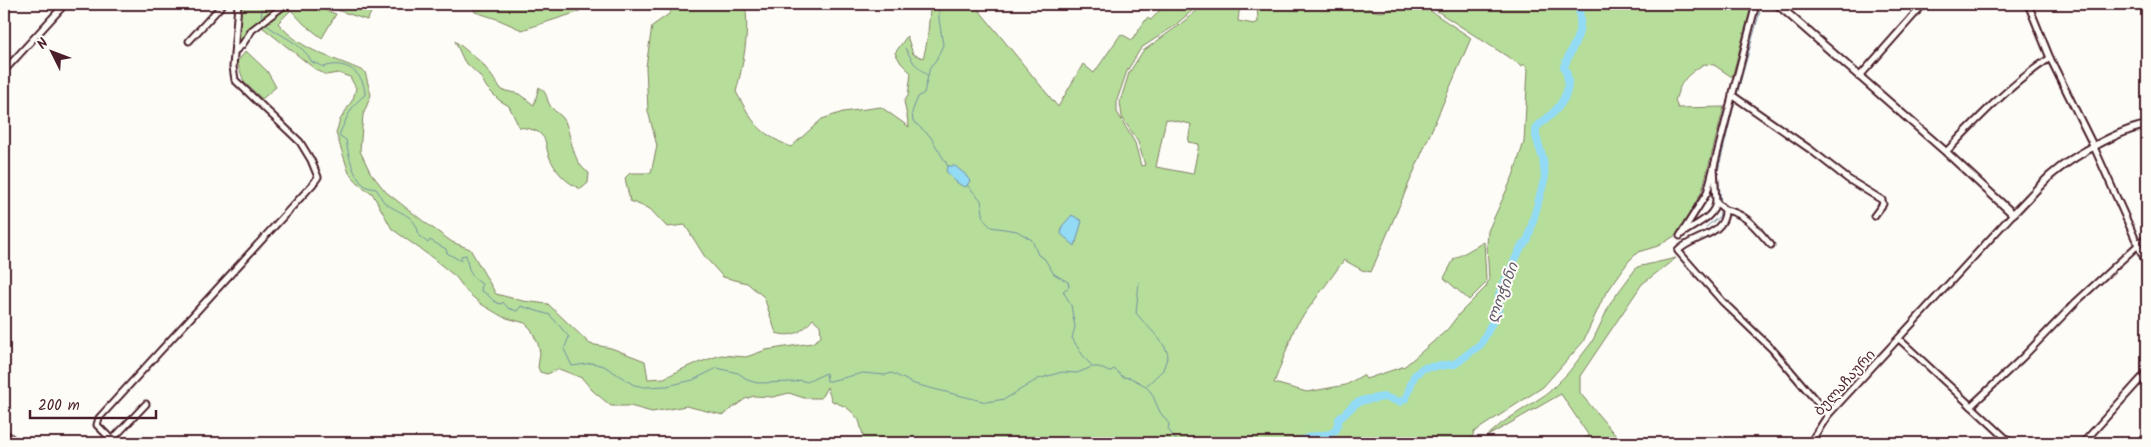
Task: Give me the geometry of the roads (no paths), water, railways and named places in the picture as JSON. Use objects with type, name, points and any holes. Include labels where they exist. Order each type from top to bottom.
[{"type":"street","points":[[4,71],[65,4]]},
{"type":"street","points":[[189,41],[223,4]]},
{"type":"street","points":[[146,404],[111,442],[97,425],[99,418],[318,177],[311,160],[300,142],[236,80],[234,67],[238,4]]},
{"type":"street","points":[[235,51],[242,46],[252,30],[286,4]]},
{"type":"street","points":[[1714,167],[1716,202],[1711,214],[1680,236],[1707,193],[1756,4]]},
{"type":"street","points":[[1777,4],[1946,152],[2013,214],[2052,174],[2094,147],[2131,129],[2147,125]]},
{"type":"street","points":[[1859,77],[1920,8],[1926,4]]},
{"type":"street","points":[[2028,4],[2050,58],[2094,147],[2147,265]]},
{"type":"street","points":[[1946,152],[1975,121],[2022,77],[2050,58]]},
{"type":"street","points":[[1732,96],[1811,150],[1848,179],[1882,200],[1883,204],[1874,216]]},
{"type":"street","points":[[1716,202],[1725,210],[1745,217],[1771,245]]},
{"type":"street","points":[[1725,210],[1722,224],[1714,231],[1686,244],[1678,251],[1723,302],[1772,350],[1828,415]]},
{"type":"street","name":"ბულაჩაური","points":[[1810,443],[1828,415],[2013,214]]},
{"type":"street","points":[[1971,406],[2022,358],[2076,302],[2138,244],[2147,240]]},
{"type":"street","points":[[1899,339],[2012,443]]},
{"type":"street","points":[[2083,443],[2147,372]]},
{"type":"water","points":[[948,166],[955,166],[965,174],[970,181],[966,187],[957,183],[950,176],[946,171]]},
{"type":"water","points":[[1072,215],[1082,221],[1075,246],[1061,234],[1062,226]]},
{"type":"waterway","points":[[261,4],[262,20]]},
{"type":"waterway","points":[[939,4],[943,45],[936,60],[930,67],[924,93],[918,97],[912,112],[913,121],[930,136],[948,166]]},
{"type":"waterway","name":"ლოჭინი","points":[[1297,443],[1309,437],[1330,434],[1336,430],[1339,419],[1355,404],[1364,400],[1384,397],[1400,402],[1406,398],[1414,376],[1423,368],[1455,364],[1481,344],[1498,311],[1499,294],[1521,247],[1528,239],[1545,177],[1543,159],[1536,136],[1536,127],[1551,115],[1566,93],[1568,85],[1564,67],[1575,44],[1579,30],[1580,14],[1578,4]]},
{"type":"waterway","points":[[1737,94],[1762,4]]},
{"type":"waterway","points":[[264,23],[297,45],[308,55],[312,62],[324,67],[339,65],[358,74],[362,80],[365,95],[352,108],[339,135],[346,140],[352,164],[360,181],[367,187],[376,189],[384,202],[410,218],[417,228],[419,236],[428,243],[430,240],[446,249],[447,253],[461,261],[461,256],[466,255],[470,272],[482,284],[481,291],[495,302],[501,304],[503,302],[508,308],[517,311],[521,306],[550,315],[569,337],[564,349],[572,366],[592,363],[604,366],[634,385],[645,387],[667,386],[693,380],[717,368],[738,373],[750,381],[758,383],[794,382],[800,380],[807,382],[826,373],[827,381],[863,373],[885,375],[892,373],[914,384],[986,402],[1005,399],[1038,379],[1062,372],[1077,373],[1092,367],[1099,367],[1109,372],[1114,369],[1123,377],[1131,378],[1144,385],[1151,392],[1160,412],[1169,424],[1168,429],[1178,443]]},
{"type":"waterway","points":[[905,48],[914,63],[928,76]]},
{"type":"waterway","points":[[1721,204],[1718,171],[1735,101]]},
{"type":"waterway","points":[[967,185],[981,200],[984,220],[991,227],[1017,231],[1032,240],[1038,255],[1044,258],[1054,274],[1068,282],[1069,287],[1063,291],[1071,305],[1075,327],[1072,338],[1091,365]]},
{"type":"waterway","points":[[1706,227],[1719,217],[1721,208]]},
{"type":"waterway","points":[[1139,282],[1136,313],[1163,344],[1168,355],[1163,370],[1146,386]]},
{"type":"railway","points":[[4,429],[22,443]]}]
